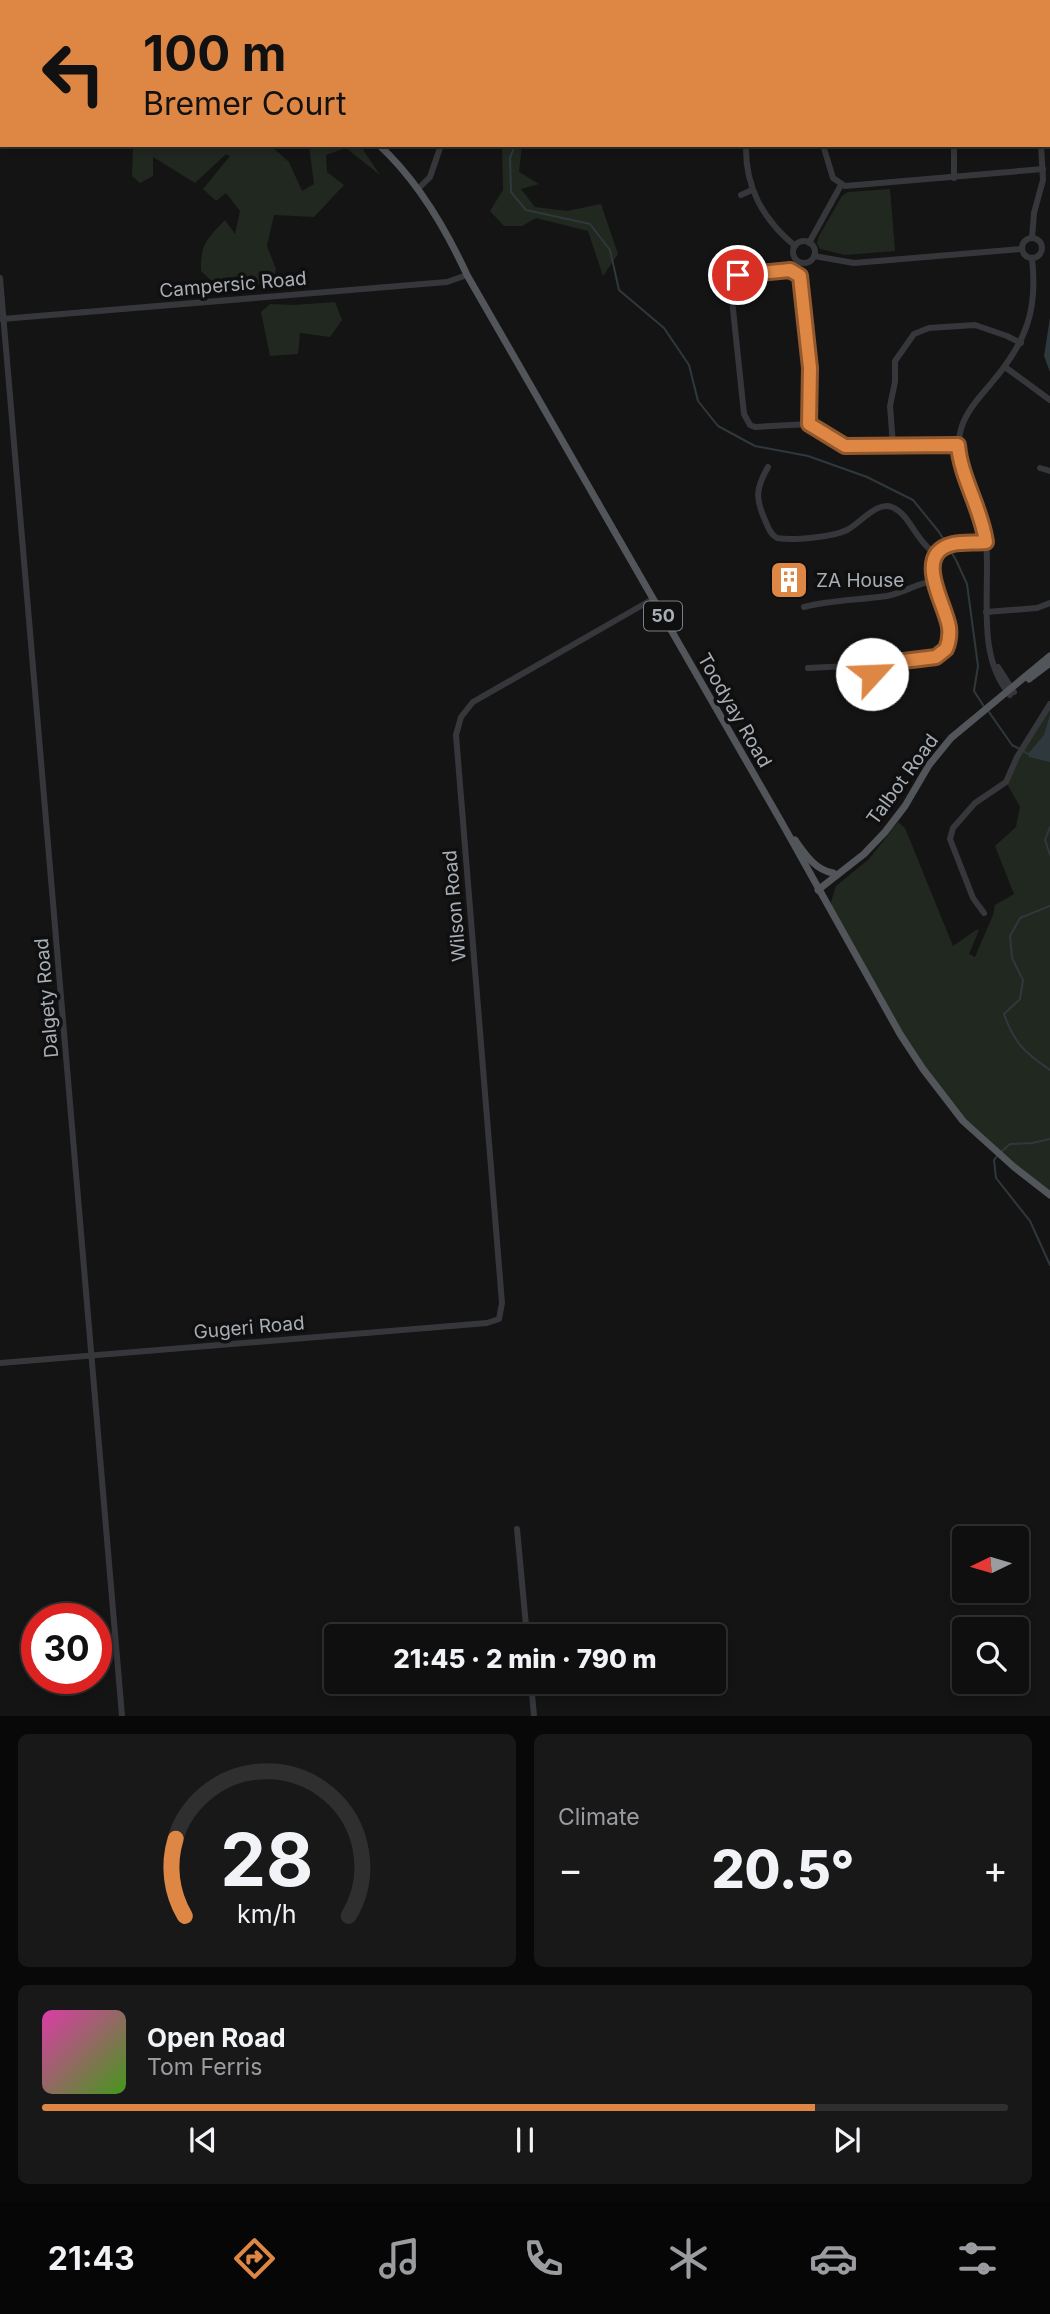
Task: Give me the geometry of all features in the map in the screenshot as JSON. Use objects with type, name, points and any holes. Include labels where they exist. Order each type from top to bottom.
[{"type":"main road","name":"Toodyay Road","points":[[381,147],[419,188],[900,1034],[963,1121],[1050,1195]]},
{"type":"main road","name":"Talbot Road","points":[[816,887],[836,878],[836,873],[864,854],[886,832],[951,738],[992,706],[1000,703],[1050,656]]},
{"type":"main road","name":"Talbot Road","points":[[1010,692],[1050,663]]},
{"type":"main road","points":[[782,823],[813,863],[826,872],[836,873]]},
{"type":"street","points":[[419,188],[430,177],[440,147]]},
{"type":"street","points":[[746,147],[746,165],[752,190],[764,214],[795,246]]},
{"type":"street","points":[[824,147],[833,178],[841,185],[850,187],[1043,169]]},
{"type":"street","points":[[954,147],[954,178]]},
{"type":"street","points":[[1032,238],[1032,222],[1042,186],[1041,147]]},
{"type":"street","points":[[809,243],[841,185]]},
{"type":"street","points":[[741,195],[752,190]]},
{"type":"street","points":[[1032,238],[1046,247],[1038,257],[1032,259],[1024,255],[1021,249],[1026,240],[1032,238]]},
{"type":"street","points":[[801,242],[809,243],[814,247],[814,256],[808,263],[798,261],[793,254],[795,246],[801,242]]},
{"type":"street","points":[[814,256],[855,263],[1021,249]]},
{"type":"street","points":[[1010,692],[994,664],[986,612],[986,542],[981,516],[962,468],[958,445],[962,425],[971,407],[1005,367],[1021,343],[1031,311],[1032,259]]},
{"type":"street","points":[[809,424],[810,368],[800,276],[790,270],[738,275],[734,278],[731,290],[746,421],[755,427],[809,424],[845,446],[958,445]]},
{"type":"street","name":"Campersic Road","points":[[2,319],[447,282],[467,275]]},
{"type":"street","name":"Dalgety Road","points":[[0,278],[122,1716]]},
{"type":"street","points":[[893,445],[890,406],[895,382],[895,361],[914,334],[929,328],[975,325],[1021,343]]},
{"type":"street","points":[[1005,367],[1050,400]]},
{"type":"street","points":[[768,467],[760,485],[757,502],[771,533],[777,538],[837,533],[887,506],[899,511],[925,546],[940,553]]},
{"type":"street","points":[[1040,468],[1050,471]]},
{"type":"street","points":[[808,668],[871,665],[936,657],[944,652],[949,640],[949,628],[932,568],[940,553],[953,544],[986,542]]},
{"type":"street","points":[[804,607],[827,601],[887,596],[934,580]]},
{"type":"street","name":"Wilson Road","points":[[499,1319],[502,1303],[456,735],[461,717],[473,702],[653,599]]},
{"type":"street","points":[[986,612],[1037,608],[1050,603]]},
{"type":"street","points":[[871,665],[874,690],[879,702]]},
{"type":"street","points":[[984,913],[974,898],[950,835],[977,801],[1003,785],[1050,704]]},
{"type":"street","name":"Gugeri Road","points":[[0,1363],[487,1323],[499,1319]]},
{"type":"street","points":[[517,1529],[526,1624]]},
{"type":"street","points":[[532,1694],[534,1716]]},
{"type":"shaded area","points":[[272,147],[289,162],[302,191],[314,184],[309,147],[360,147],[380,175],[346,148],[326,155],[327,172],[344,185],[314,217],[274,215],[267,246],[276,269],[273,281],[263,284],[216,285],[201,271],[203,248],[225,220],[235,234],[240,211],[226,193],[216,201],[203,189],[230,156],[226,154],[195,183],[153,157],[153,176],[140,183],[132,176],[133,148]]},
{"type":"shaded area","points":[[502,147],[522,147],[519,172],[539,184],[521,189],[535,207],[567,211],[601,204],[618,254],[603,276],[588,231],[536,218],[522,226],[504,226],[490,211],[503,190]]},
{"type":"shaded area","points":[[890,189],[895,251],[845,255],[820,249],[817,243],[819,236],[842,196],[848,192]]},
{"type":"shaded area","points":[[335,302],[342,320],[330,337],[300,333],[298,354],[270,356],[261,312],[270,304]]},
{"type":"shaded area","points":[[1050,318],[1050,372],[1044,356]]},
{"type":"shaded area","points":[[1050,704],[1050,1194],[963,1121],[923,1069],[835,919],[831,902],[836,886],[869,859],[898,822],[905,828],[953,946],[979,930],[969,954],[975,957],[995,905],[1014,894],[995,846],[1016,827],[1020,807],[1006,782]]},
{"type":"shaded area","points":[[1050,715],[1050,762],[1029,757],[1028,754],[1044,735]]},
{"type":"waterway","points":[[514,147],[510,158],[511,192],[526,210],[590,224],[610,250],[619,290],[664,328],[689,365],[698,401],[718,426],[755,446],[808,456],[867,477],[913,500],[939,532],[967,584],[978,666],[974,691],[985,708]]},
{"type":"waterway","points":[[989,712],[1012,745],[1018,748]]},
{"type":"waterway","points":[[1023,751],[1028,754]]},
{"type":"waterway","points":[[1050,827],[1045,840],[1050,855]]},
{"type":"waterway","points":[[1050,906],[1020,918],[1010,936],[1012,958],[1023,980],[1020,999],[1004,1014],[1021,1046],[1050,1070]]},
{"type":"waterway","points":[[1002,1151],[1010,1144],[1050,1139]]},
{"type":"waterway","points":[[998,1155],[994,1160],[996,1178],[1030,1221],[1050,1265]]},
{"type":"place","name":"ZA House","points":[[789,580]]},
{"type":"route","points":[[738,275],[790,270],[800,276],[810,368],[809,424],[845,446],[958,445],[962,468],[978,505],[986,542],[949,545],[936,554],[933,562],[935,584],[950,634],[946,649],[936,657],[871,665],[872,674]]}]
